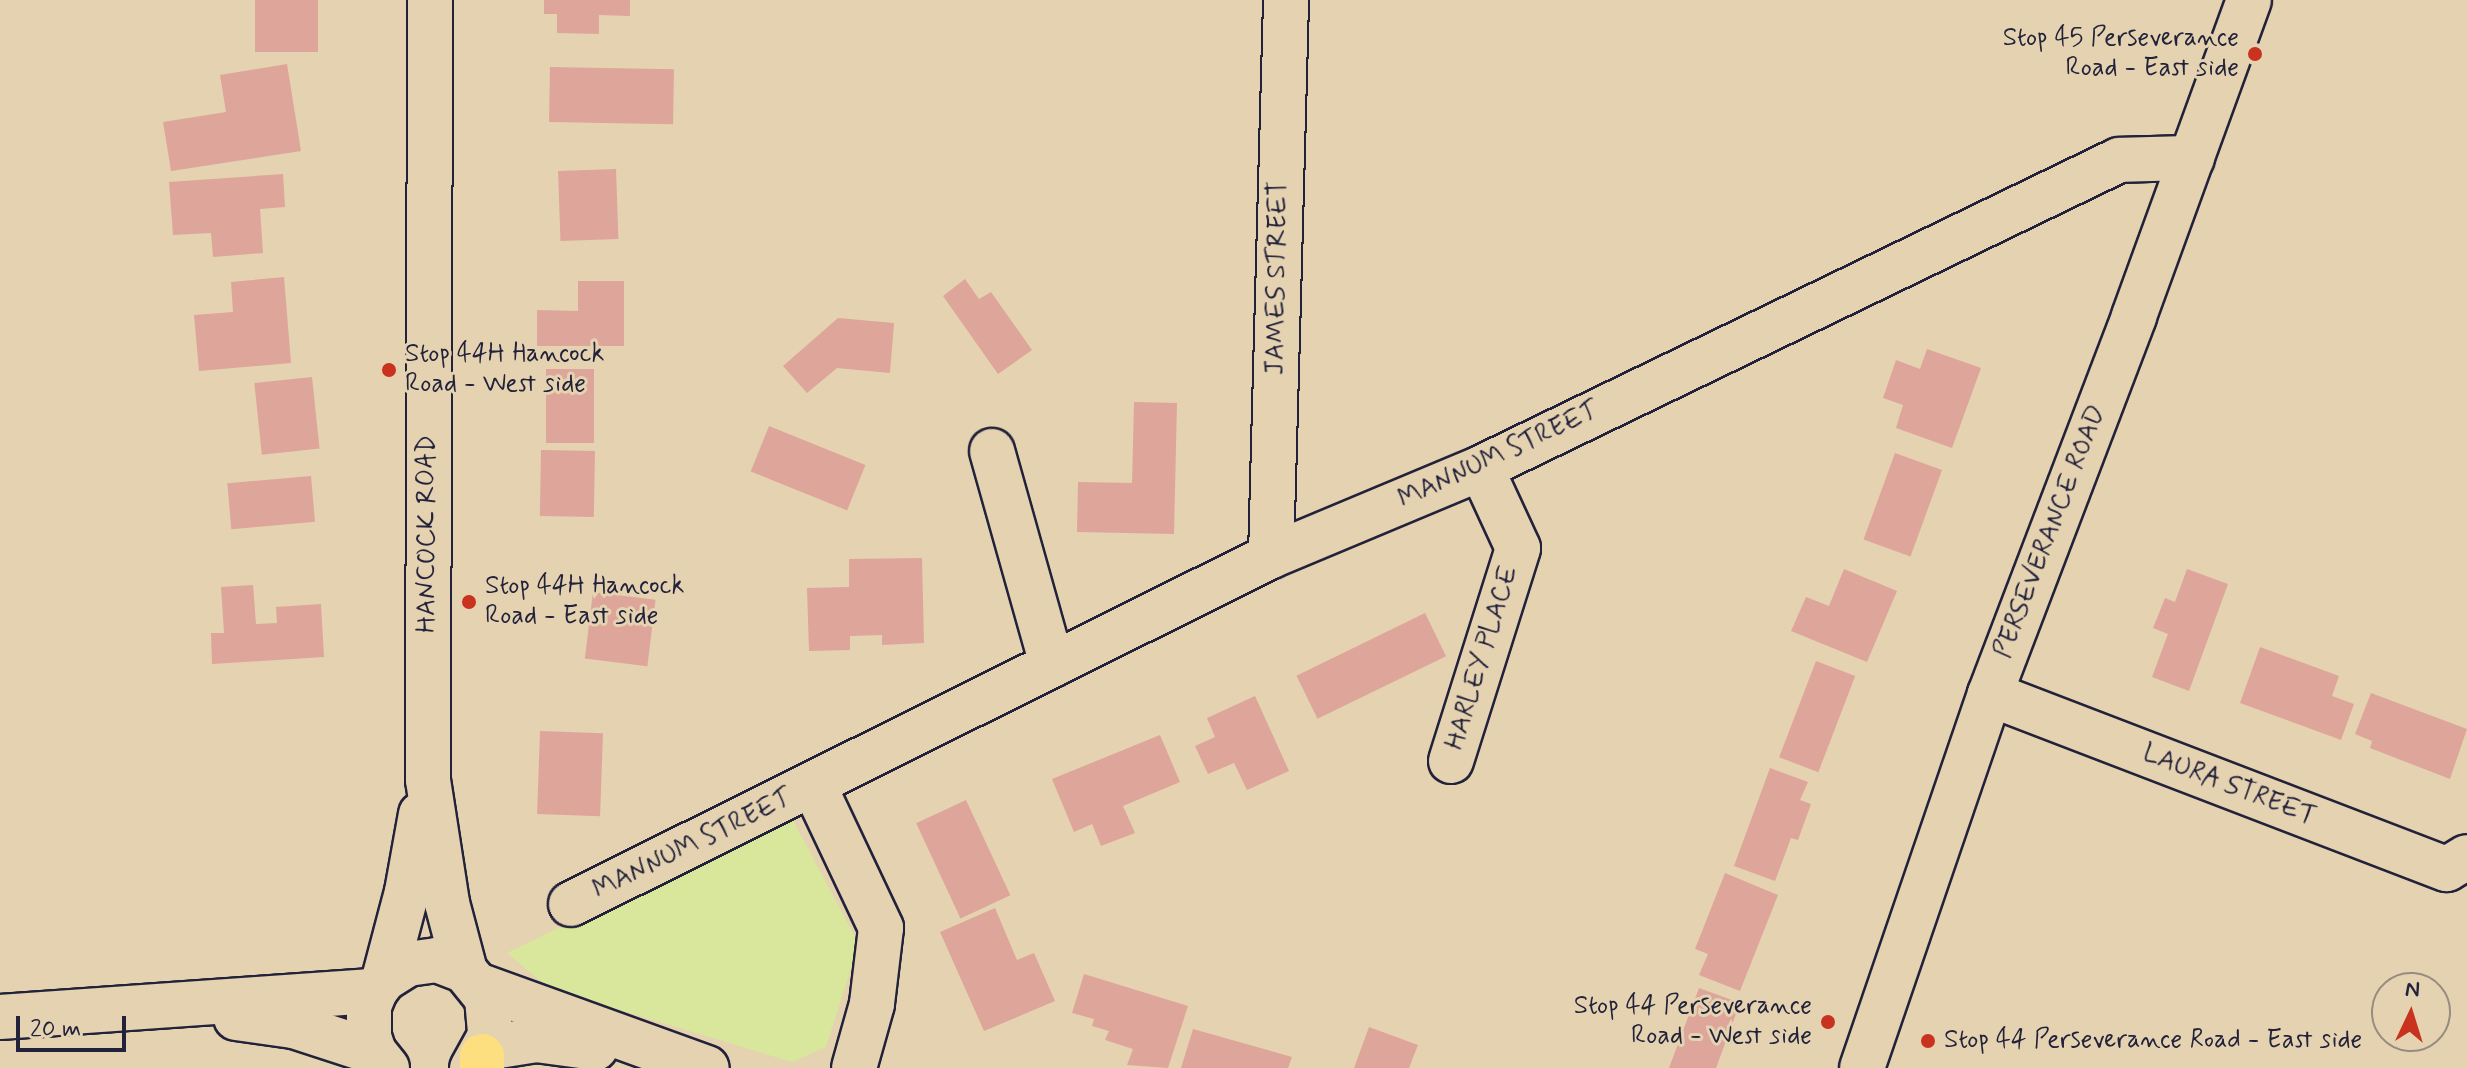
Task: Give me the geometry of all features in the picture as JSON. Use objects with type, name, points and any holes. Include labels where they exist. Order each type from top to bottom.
[{"type":"street","name":"HANCOCK ROAD","points":[[430,0],[428,780],[447,903],[472,979],[490,1010],[480,1060]]},
{"type":"street","name":"JAMES STREET","points":[[1271,556],[1286,0]]},
{"type":"street","name":"PERSEVERANCE ROAD","points":[[1862,1068],[1990,694],[2249,0]]},
{"type":"street","name":"MANNUM STREET","points":[[571,904],[814,786],[1271,556],[1481,468],[2119,160],[2192,158]]},
{"type":"street","points":[[992,451],[1052,665]]},
{"type":"street","name":"HARLEY PLACE","points":[[1451,761],[1518,548],[1481,468]]},
{"type":"street","name":"LAURA STREET","points":[[1990,694],[2447,869],[2467,857]]},
{"type":"street","name":"HANCOCK ROAD","points":[[381,1060],[367,1022],[407,892],[428,780]]},
{"type":"street","name":"MANNUM STREET","points":[[814,786],[881,928],[872,1004],[854,1068]]},
{"type":"street","points":[[0,1017],[379,985],[408,964],[437,960],[472,979],[692,1064]]},
{"type":"street","points":[[155,1005],[294,1026],[381,1060]]},
{"type":"street","points":[[480,1060],[536,1040],[692,1064]]},
{"type":"green space","points":[[790,815],[859,944],[826,1047],[792,1062],[550,989],[507,953]]},
{"type":"building","points":[[255,0],[318,0],[318,52],[255,52]]},
{"type":"building","points":[[544,0],[630,0],[630,16],[599,15],[599,34],[557,33],[557,14],[544,14]]},
{"type":"building","points":[[287,64],[301,151],[171,171],[163,122],[226,112],[220,75]]},
{"type":"building","points":[[550,67],[674,69],[673,124],[549,122]]},
{"type":"building","points":[[616,169],[618,239],[560,241],[558,171]]},
{"type":"building","points":[[283,174],[285,207],[260,209],[263,253],[213,257],[211,233],[173,235],[169,182]]},
{"type":"building","points":[[284,277],[291,363],[199,371],[194,315],[233,312],[231,282]]},
{"type":"building","points":[[965,279],[979,299],[991,292],[1032,350],[998,374],[943,296]]},
{"type":"building","points":[[578,281],[624,281],[624,346],[537,346],[537,310],[578,311]]},
{"type":"building","points":[[838,318],[894,323],[890,373],[837,368],[807,393],[783,366]]},
{"type":"building","points":[[1927,349],[1981,368],[1952,448],[1896,428],[1903,405],[1883,398],[1896,360],[1920,369]]},
{"type":"building","points":[[546,369],[594,369],[594,443],[546,443]]},
{"type":"building","points":[[312,377],[320,449],[262,455],[254,383]]},
{"type":"building","points":[[1134,402],[1177,403],[1174,534],[1077,532],[1078,482],[1132,483]]},
{"type":"building","points":[[769,426],[865,465],[847,510],[751,471]]},
{"type":"building","points":[[541,450],[595,451],[594,517],[540,516]]},
{"type":"building","points":[[1895,453],[1942,470],[1911,557],[1864,539]]},
{"type":"building","points":[[311,476],[315,522],[231,529],[227,483]]},
{"type":"building","points":[[922,558],[924,643],[882,645],[882,635],[850,636],[850,650],[809,651],[807,588],[849,587],[849,559]]},
{"type":"building","points":[[1844,569],[1897,591],[1867,662],[1791,631],[1806,597],[1829,606]]},
{"type":"building","points":[[2187,569],[2228,584],[2189,691],[2152,677],[2168,634],[2153,628],[2165,598],[2175,602]]},
{"type":"building","points":[[253,585],[256,624],[277,623],[276,607],[321,604],[324,657],[212,664],[211,633],[224,633],[221,587]]},
{"type":"building","points":[[593,592],[656,600],[647,666],[585,659]]},
{"type":"building","points":[[1425,613],[1446,656],[1318,719],[1296,676]]},
{"type":"building","points":[[2260,647],[2339,676],[2332,696],[2354,704],[2341,740],[2240,703]]},
{"type":"building","points":[[1816,661],[1855,676],[1818,772],[1779,757]]},
{"type":"building","points":[[2371,693],[2467,729],[2450,779],[2370,748],[2372,741],[2355,734]]},
{"type":"building","points":[[1255,696],[1289,771],[1247,790],[1234,763],[1208,774],[1195,746],[1215,737],[1207,718]]},
{"type":"building","points":[[540,731],[603,733],[600,816],[537,814]]},
{"type":"building","points":[[1160,735],[1180,782],[1123,806],[1135,833],[1101,846],[1092,824],[1074,832],[1052,779]]},
{"type":"building","points":[[1770,768],[1808,782],[1800,800],[1811,804],[1798,840],[1791,838],[1775,881],[1734,866]]},
{"type":"building","points":[[966,800],[1010,895],[961,918],[916,823]]},
{"type":"building","points":[[1725,873],[1778,895],[1740,991],[1699,975],[1708,954],[1695,949]]},
{"type":"building","points":[[995,908],[1017,960],[1034,953],[1055,1001],[984,1031],[940,932]]},
{"type":"building","points":[[1084,974],[1188,1006],[1168,1068],[1127,1065],[1133,1049],[1105,1040],[1109,1031],[1092,1026],[1094,1019],[1072,1013]]},
{"type":"building","points":[[1699,988],[1740,1003],[1716,1068],[1669,1068]]},
{"type":"building","points":[[1369,1027],[1418,1045],[1409,1068],[1354,1068]]},
{"type":"building","points":[[1193,1029],[1292,1057],[1288,1068],[1181,1068]]},
{"type":"place","name":"Stop 45 Perseverance Road - East side","points":[[2255,54]]},
{"type":"place","name":"Stop 44H Hancock Road - West side","points":[[389,370]]},
{"type":"place","name":"Stop 44H Hancock Road - East side","points":[[469,602]]},
{"type":"place","name":"Stop 44 Perseverance Road - West side","points":[[1828,1022]]},
{"type":"place","name":"Stop 44 Perseverance Road - East side","points":[[1928,1041]]}]
